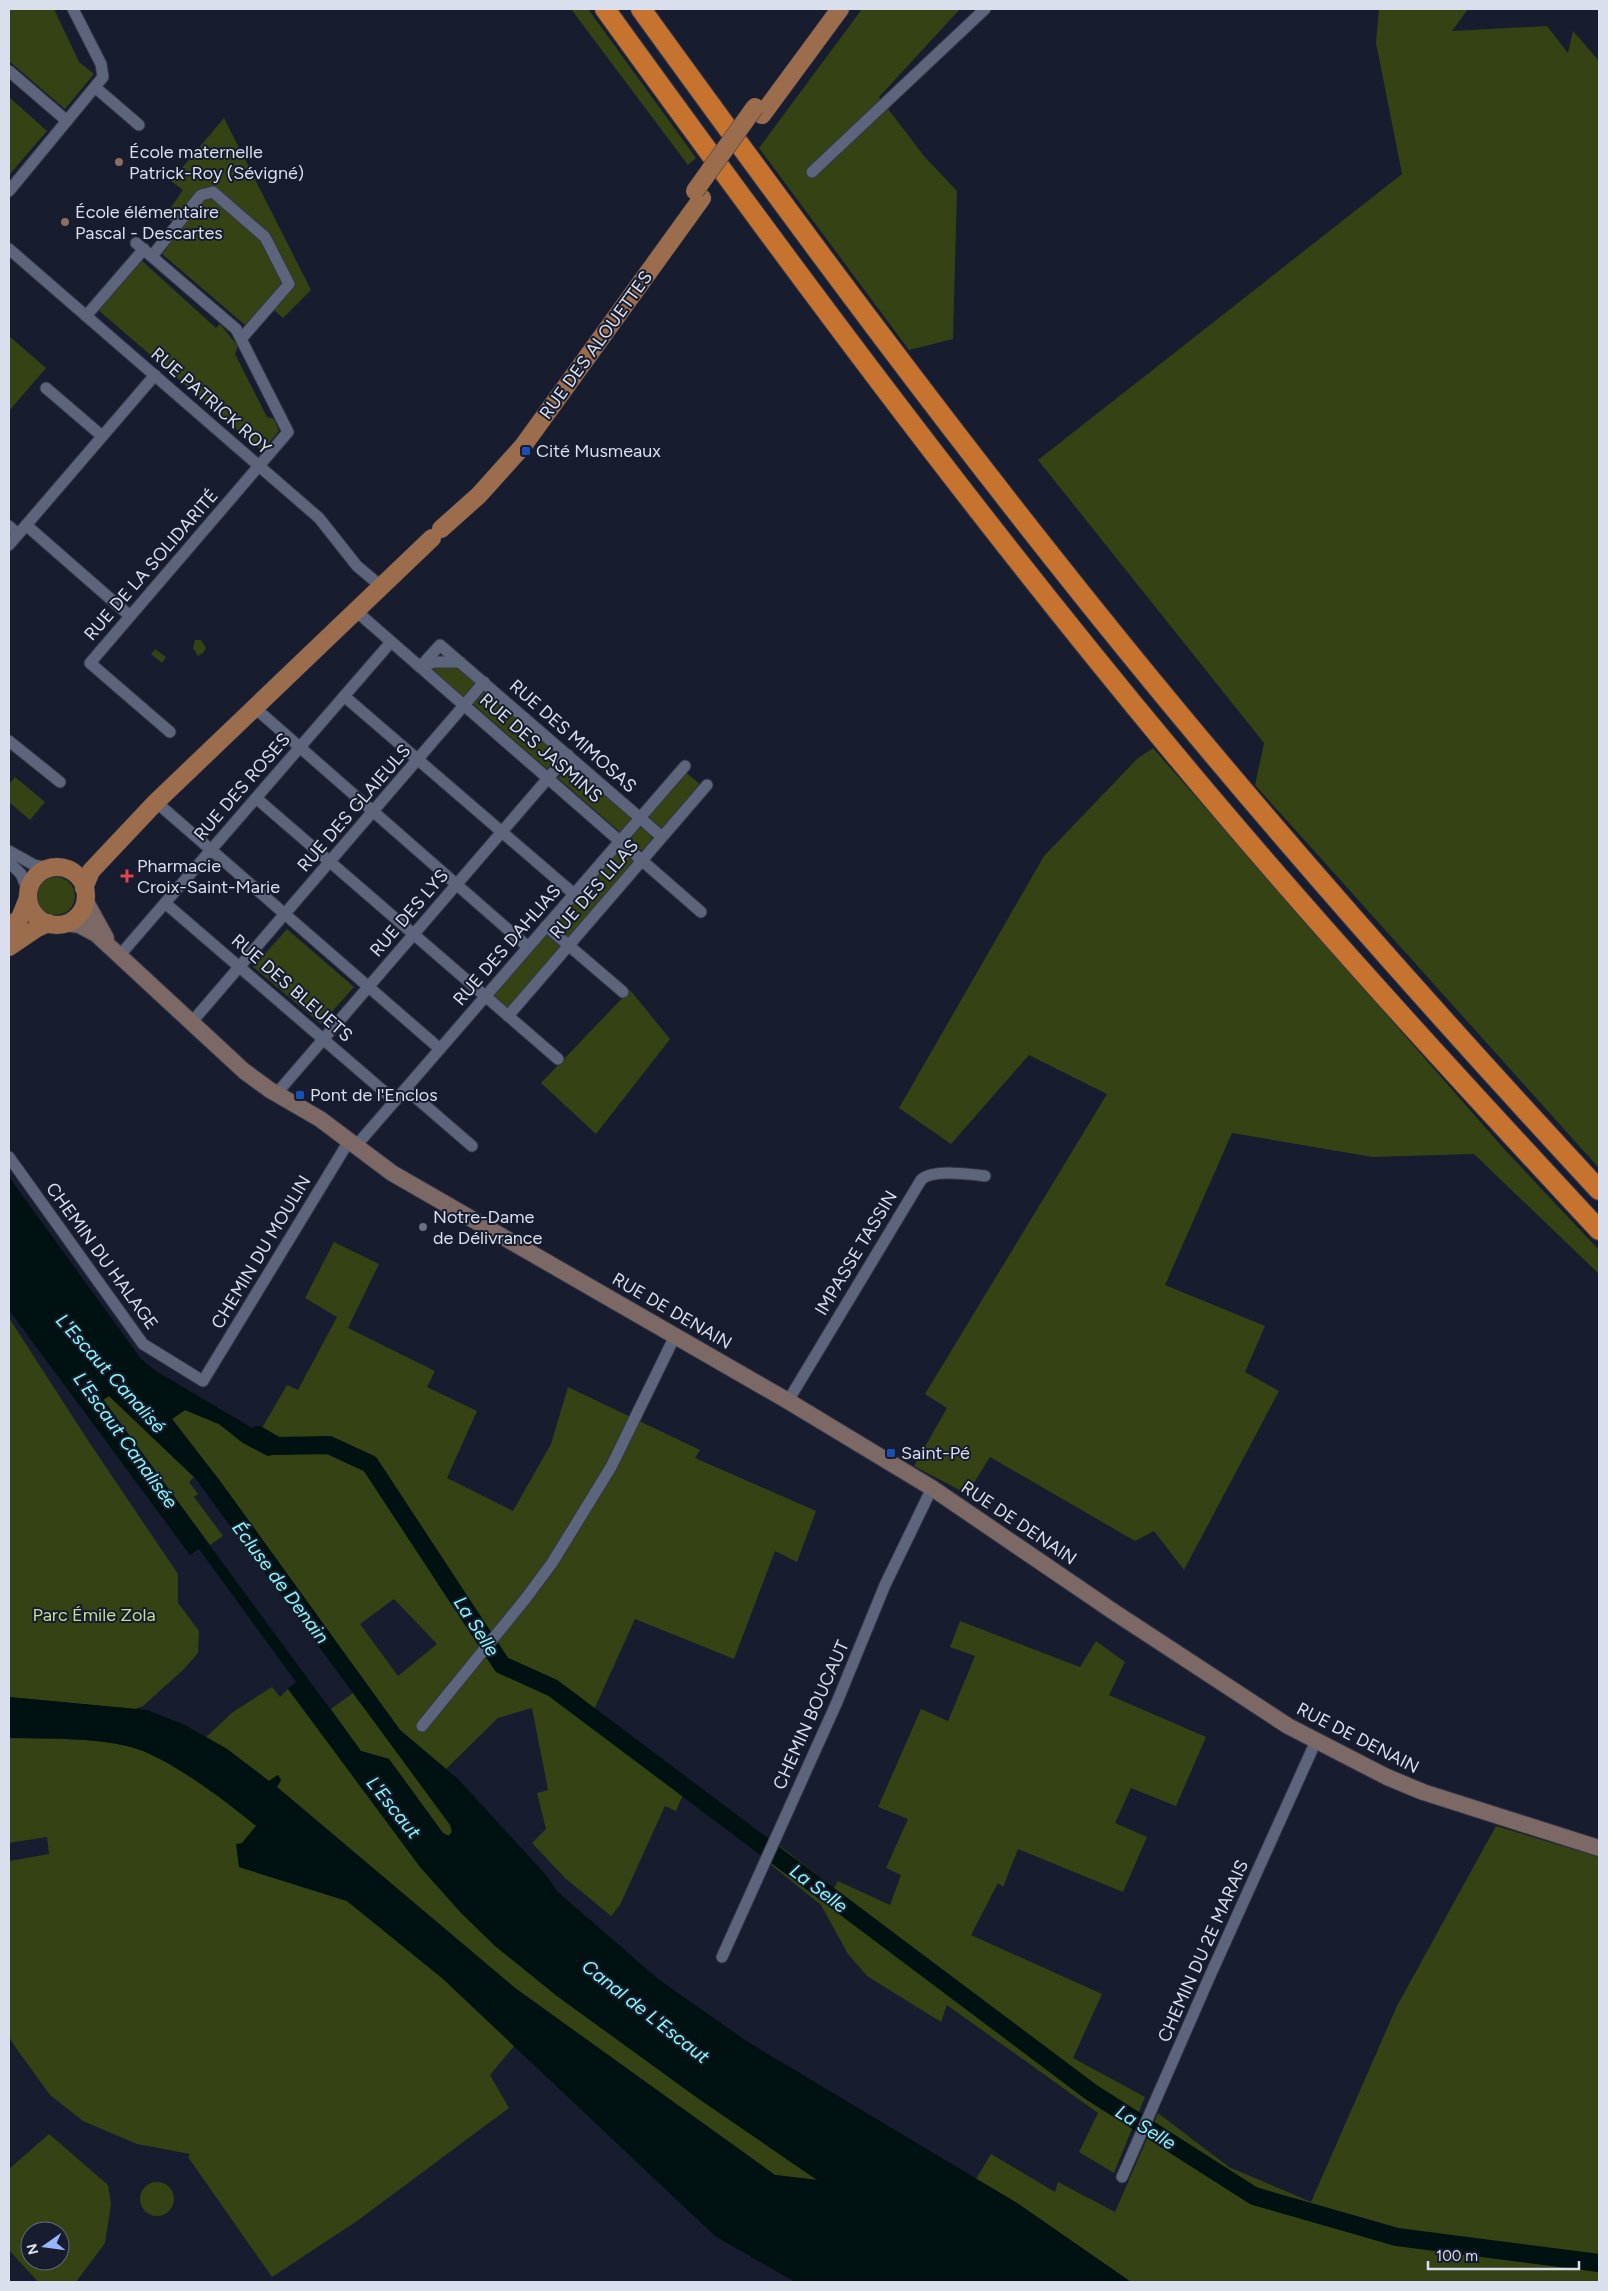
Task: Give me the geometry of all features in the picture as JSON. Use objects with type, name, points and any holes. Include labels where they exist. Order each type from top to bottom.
[{"type":"highway","points":[[605,9],[922,438],[1146,719],[1362,972],[1599,1230]]},
{"type":"highway","points":[[641,9],[900,361],[1119,641],[1233,779],[1357,923],[1599,1190]]},
{"type":"main road","points":[[758,111],[830,9]]},
{"type":"main road","points":[[758,111],[840,9]]},
{"type":"main road","name":"RUE DES ALOUETTES","points":[[156,802],[436,534],[522,431],[699,194],[758,111]]},
{"type":"main road","points":[[9,928],[20,918],[35,877],[56,868],[84,862],[156,802]]},
{"type":"main road","points":[[9,947],[37,928],[48,923],[66,923],[77,916],[91,871],[156,802]]},
{"type":"main road","points":[[56,868],[75,874],[85,894]]},
{"type":"main road","points":[[28,894],[34,913],[48,923]]},
{"type":"street","points":[[9,191],[96,88],[103,77],[103,69],[73,9]]},
{"type":"street","points":[[812,172],[986,9]]},
{"type":"street","points":[[9,71],[67,121]]},
{"type":"street","points":[[96,88],[139,125]]},
{"type":"street","points":[[86,316],[144,249],[201,195],[213,192],[265,237],[288,284],[242,338],[232,325],[144,249]]},
{"type":"street","name":"RUE PATRICK ROY","points":[[9,249],[319,518],[335,535],[354,562],[382,587]]},
{"type":"street","name":"RUE DE LA SOLIDARITÉ","points":[[170,732],[90,663],[288,432],[242,338]]},
{"type":"street","points":[[9,545],[155,375]]},
{"type":"street","points":[[46,388],[102,436]]},
{"type":"street","points":[[9,526],[22,530],[130,616]]},
{"type":"street","name":"RUE DES JASMINS","points":[[356,611],[702,912]]},
{"type":"street","name":"RUE DES ROSES","points":[[117,953],[166,903],[391,642]]},
{"type":"street","name":"RUE DES MIMOSAS","points":[[420,667],[440,645],[662,837]]},
{"type":"street","points":[[420,667],[434,662],[460,662]]},
{"type":"street","name":"RUE DES GLAIEULS","points":[[191,1023],[484,682]]},
{"type":"street","points":[[344,696],[574,894]]},
{"type":"street","points":[[255,708],[528,947]]},
{"type":"street","points":[[9,741],[60,782]]},
{"type":"street","name":"RUE DES LYS","points":[[277,1093],[568,755]]},
{"type":"street","name":"RUE DES DAHLIAS","points":[[352,1144],[395,1101],[685,766]]},
{"type":"street","name":"RUE DES LILAS","points":[[508,1016],[707,785]]},
{"type":"street","points":[[256,798],[558,1058]]},
{"type":"street","points":[[156,802],[440,1049]]},
{"type":"street","points":[[9,851],[34,865],[56,868]]},
{"type":"street","points":[[9,862],[21,874],[28,894]]},
{"type":"street","points":[[85,894],[117,953]]},
{"type":"street","name":"RUE DES BLEUETS","points":[[166,903],[395,1101]]},
{"type":"street","points":[[66,923],[89,930],[117,953]]},
{"type":"street","points":[[546,926],[623,992]]},
{"type":"street","name":"RUE DE DENAIN","points":[[117,953],[244,1071],[314,1114],[383,1168],[788,1401],[932,1488],[1248,1701],[1316,1741],[1422,1792],[1599,1848]]},
{"type":"street","points":[[406,1088],[472,1146]]},
{"type":"street","name":"CHEMIN DU MOULIN","points":[[203,1381],[352,1144]]},
{"type":"street","name":"CHEMIN DU HALAGE","points":[[9,1157],[144,1344],[203,1381]]},
{"type":"street","name":"IMPASSE TASSIN","points":[[788,1401],[921,1180],[928,1175],[937,1174],[985,1176]]},
{"type":"street","points":[[422,1726],[545,1573],[605,1478],[674,1336]]},
{"type":"street","name":"CHEMIN BOUCAUT","points":[[722,1957],[837,1702],[885,1585],[932,1488]]},
{"type":"street","name":"CHEMIN DU 2E MARAIS","points":[[1122,2177],[1316,1741]]},
{"type":"green space","points":[[9,9],[54,9],[79,62],[94,74],[65,109],[9,61]]},
{"type":"green space","points":[[571,9],[588,9],[696,158],[688,165]]},
{"type":"green space","points":[[862,9],[960,9],[879,97],[924,156],[957,191],[953,339],[909,350],[759,148]]},
{"type":"green space","points":[[1379,9],[1468,9],[1452,31],[1547,26],[1568,53],[1573,31],[1599,61],[1599,1168],[1255,785],[1264,743],[1038,460],[1402,174],[1376,43]]},
{"type":"green space","points":[[9,97],[47,131],[9,175]]},
{"type":"green space","points":[[224,118],[311,290],[283,318],[265,303],[245,325],[162,254],[181,230],[165,216],[183,190],[171,181]]},
{"type":"green space","points":[[141,260],[216,328],[220,324],[238,346],[235,354],[267,417],[274,419],[279,431],[262,451],[97,309]]},
{"type":"green space","points":[[9,336],[46,368],[9,411]]},
{"type":"green space","points":[[195,640],[201,640],[206,648],[198,656],[193,648]]},
{"type":"green space","points":[[155,649],[166,657],[162,663],[151,654]]},
{"type":"green space","points":[[456,666],[475,683],[462,699],[426,668]]},
{"type":"green space","points":[[485,691],[559,755],[547,769],[473,704]]},
{"type":"green space","points":[[1153,748],[1505,1150],[1599,1250],[1599,1274],[1474,1154],[1372,1157],[1232,1133],[1165,1285],[1265,1326],[1245,1372],[1279,1391],[1184,1570],[1154,1531],[1135,1541],[990,1457],[967,1494],[914,1466],[947,1408],[925,1394],[1107,1094],[1029,1055],[951,1144],[899,1108],[1044,856],[1137,759]]},
{"type":"green space","points":[[570,765],[633,819],[621,833],[558,778]]},
{"type":"green space","points":[[684,771],[701,785],[663,831],[646,817]]},
{"type":"green space","points":[[15,777],[45,802],[30,820],[9,802],[9,784]]},
{"type":"green space","points":[[641,828],[649,831],[652,839],[649,847],[641,850],[633,847],[630,839],[633,831]]},
{"type":"green space","points":[[621,847],[636,860],[569,939],[554,926]]},
{"type":"green space","points":[[56,877],[63,878],[69,883],[74,889],[74,903],[69,909],[63,914],[56,915],[49,914],[43,909],[38,903],[37,896],[38,889],[43,883],[49,878]]},
{"type":"green space","points":[[287,929],[354,987],[321,1024],[253,967]]},
{"type":"green space","points":[[545,934],[561,947],[508,1009],[492,995]]},
{"type":"green space","points":[[630,990],[670,1039],[596,1134],[541,1083]]},
{"type":"green space","points":[[334,1242],[379,1264],[348,1328],[435,1371],[427,1387],[477,1411],[447,1478],[513,1511],[551,1444],[568,1387],[700,1450],[695,1458],[816,1511],[797,1562],[775,1551],[734,1659],[635,1619],[593,1712],[688,1782],[676,1811],[665,1806],[620,1905],[611,1916],[565,1878],[532,1843],[546,1829],[537,1793],[548,1790],[532,1708],[498,1718],[446,1769],[400,1730],[220,1481],[172,1419],[185,1410],[219,1424],[243,1443],[268,1456],[280,1453],[276,1442],[259,1433],[287,1385],[298,1390],[337,1317],[305,1298]],"holes":[[[394,1599],[437,1644],[398,1676],[360,1624]]]},
{"type":"green space","name":"Parc Émile Zola","points":[[9,1318],[89,1442],[178,1574],[178,1603],[199,1631],[198,1653],[184,1669],[143,1706],[135,1709],[9,1697]]},
{"type":"green space","points":[[109,1396],[194,1477],[189,1482],[198,1494],[194,1497],[223,1536],[210,1545],[103,1399]]},
{"type":"green space","points":[[960,1621],[1080,1667],[1096,1641],[1125,1662],[1109,1695],[1206,1737],[1176,1806],[1131,1788],[1115,1823],[1147,1837],[1123,1892],[1018,1849],[1003,1887],[998,1883],[971,1935],[1102,1994],[1073,2058],[1145,2097],[1114,2173],[1079,2152],[1098,2113],[947,2005],[941,2022],[867,1976],[848,1954],[821,1905],[769,1863],[780,1846],[834,1888],[838,1881],[890,1905],[901,1875],[886,1868],[908,1819],[878,1807],[921,1709],[948,1721],[975,1656],[950,1647]]},
{"type":"green space","points":[[272,1687],[280,1697],[288,1689],[494,1945],[557,1996],[699,2099],[818,2180],[775,2175],[515,1988],[277,1787],[281,1780],[278,1775],[269,1781],[227,1749],[206,1737],[233,1712]]},
{"type":"green space","points":[[353,1693],[451,1825],[452,1832],[448,1836],[443,1833],[389,1759],[361,1751],[331,1709]]},
{"type":"green space","points":[[9,1738],[86,1740],[131,1747],[163,1760],[197,1781],[257,1826],[242,1843],[239,1867],[347,1901],[443,1978],[515,2045],[490,2075],[509,2108],[357,2221],[272,2277],[188,2157],[190,2154],[137,2144],[83,2121],[50,2095],[9,2037],[9,1861],[49,1854],[47,1837],[9,1843]]},
{"type":"green space","points":[[1496,1826],[1599,1857],[1599,2282],[1131,2282],[1017,2203],[976,2179],[991,2154],[1055,2192],[1058,2182],[1115,2212],[1158,2113],[1229,2167],[1311,2202],[1397,2006]]},
{"type":"green space","points":[[49,2134],[108,2185],[111,2204],[105,2243],[76,2282],[38,2282],[28,2271],[70,2271],[70,2221],[20,2221],[20,2262],[9,2250],[9,2169]]},
{"type":"green space","points":[[157,2182],[169,2187],[174,2199],[169,2211],[157,2216],[145,2211],[140,2199],[145,2187]]},
{"type":"water","points":[[9,1177],[141,1359],[156,1371],[276,1442],[280,1453],[268,1456],[243,1443],[219,1424],[185,1410],[172,1419],[220,1481],[400,1730],[458,1779],[546,1875],[558,1892],[658,1979],[748,2042],[1017,2203],[1131,2282],[795,2282],[715,2236],[443,1979],[347,1901],[239,1867],[236,1844],[242,1843],[256,1826],[196,1781],[162,1760],[131,1747],[86,1740],[9,1738],[9,1697],[147,1710],[185,1725],[227,1749],[269,1781],[278,1775],[281,1780],[277,1787],[515,1988],[775,2175],[817,2180],[699,2099],[557,1996],[494,1945],[461,1913],[420,1867],[288,1689],[296,1682],[199,1549],[190,1555],[9,1310]],"holes":[[[109,1396],[195,1478],[450,1825],[452,1832],[449,1836],[443,1833],[389,1759],[361,1751],[103,1400]]]},
{"type":"waterway","name":"La Selle","points":[[258,1435],[277,1446],[329,1445],[370,1464],[502,1665],[553,1688],[1091,2092],[1254,2196],[1397,2237],[1599,2263]]},
{"type":"place","name":"École maternelle Patrick-Roy (Sévigné)","points":[[119,162]]},
{"type":"place","name":"École élémentaire Pascal - Descartes","points":[[65,222]]},
{"type":"place","name":"Cité Musmeaux","points":[[526,451]]},
{"type":"place","name":"Pharmacie Croix-Saint-Marie","points":[[127,876]]},
{"type":"place","name":"Pont de l'Enclos","points":[[300,1095]]},
{"type":"place","name":"Notre-Dame de Délivrance","points":[[423,1227]]},
{"type":"place","name":"Saint-Pé","points":[[891,1453]]},
{"type":"water label","name":"L'Escaut Canalisé","points":[[111,1373]]},
{"type":"water label","name":"L'Escaut Canalisée","points":[[126,1440]]},
{"type":"water label","name":"Écluse de Denain","points":[[281,1582]]},
{"type":"water label","name":"L'Escaut","points":[[394,1807]]},
{"type":"water label","name":"Canal de L'Escaut","points":[[646,2011]]}]
